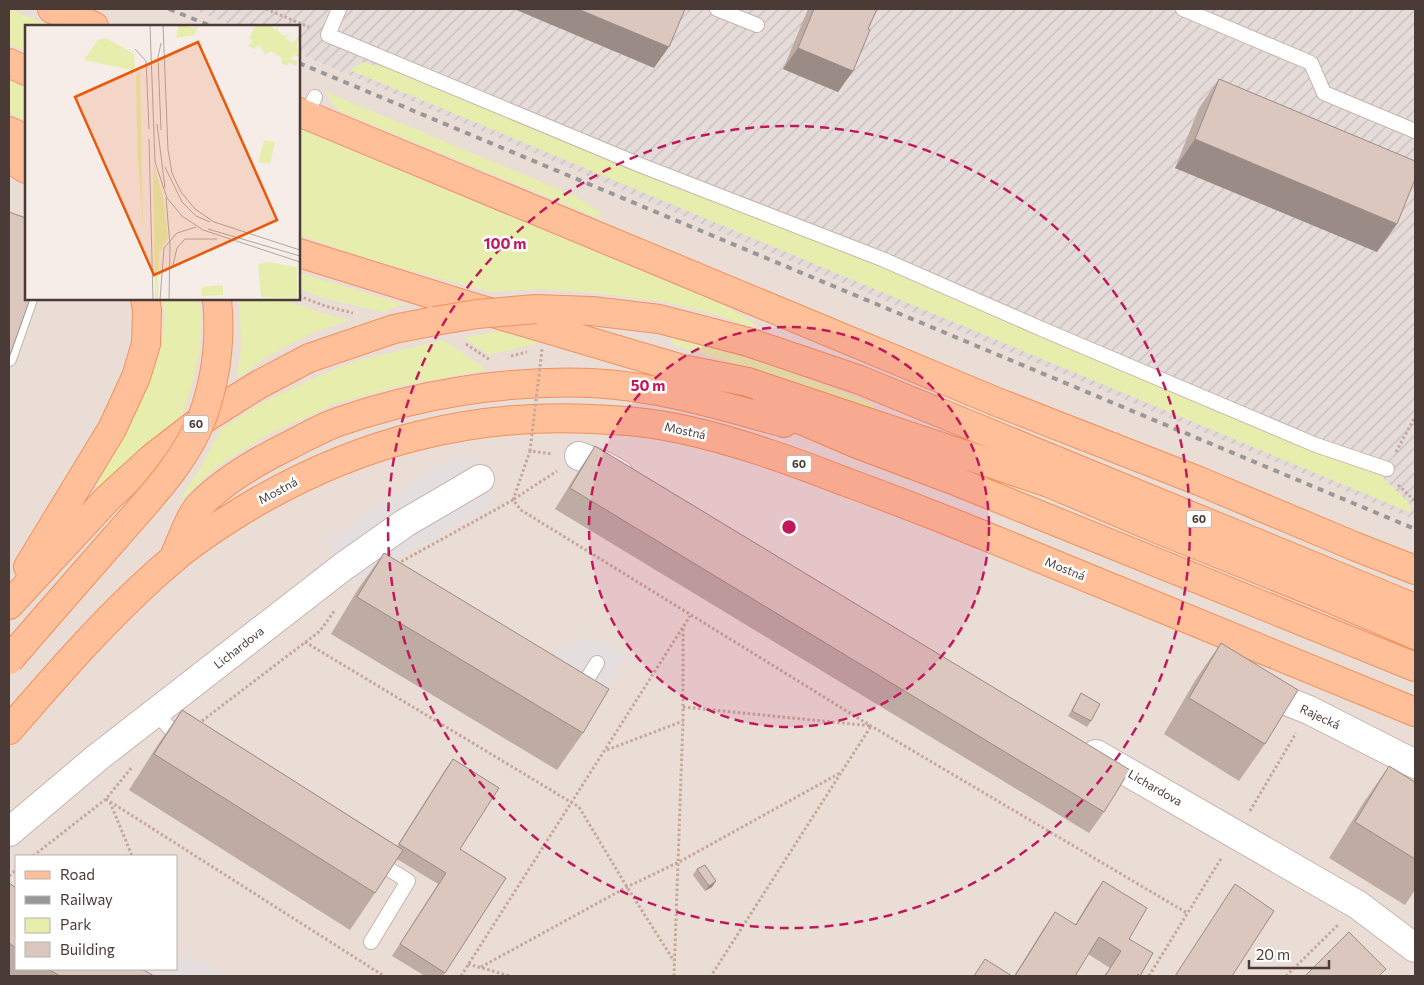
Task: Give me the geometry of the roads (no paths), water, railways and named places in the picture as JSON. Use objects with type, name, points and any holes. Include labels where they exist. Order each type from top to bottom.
[{"type":"main road","points":[[52,9],[92,25]]},
{"type":"main road","points":[[9,63],[25,71]]},
{"type":"main road","points":[[307,108],[878,353],[997,402],[1199,480],[1415,570]]},
{"type":"main road","points":[[9,131],[25,139]]},
{"type":"main road","points":[[9,158],[25,168]]},
{"type":"main road","points":[[300,253],[456,302],[682,368],[748,382],[1049,483],[1415,635]]},
{"type":"main road","points":[[9,600],[112,429],[132,386],[146,344],[146,300]]},
{"type":"main road","points":[[9,660],[154,493],[181,457],[202,419],[210,388],[218,351],[217,300]]},
{"type":"main road","name":"60","points":[[9,605],[109,498],[152,458],[196,424],[258,385],[309,358],[394,329],[476,314],[536,309],[592,311],[659,319],[748,342],[860,380],[1415,608]]},
{"type":"main road","points":[[878,353],[983,429],[1117,448]]},
{"type":"main road","points":[[682,368],[857,444],[967,486],[1415,667]]},
{"type":"main road","points":[[174,558],[197,507],[230,479],[272,453],[336,423],[406,402],[471,390],[531,385],[592,383],[662,391],[716,404],[857,444]]},
{"type":"main road","name":"Mostná","points":[[9,730],[113,615],[174,558],[221,524],[271,493],[323,467],[431,431],[475,423],[524,418],[578,417],[680,428],[793,461],[944,519],[1415,712]]},
{"type":"street","points":[[579,456],[603,465],[637,485]]},
{"type":"street","name":"Lichardova","points":[[9,832],[98,757],[362,563],[405,523],[480,479]]},
{"type":"street","name":"Rajecká","points":[[1231,678],[1309,710],[1415,764]]},
{"type":"street","name":"Lichardova","points":[[1073,740],[1358,905],[1415,948]]},
{"type":"lane","points":[[339,9],[328,35],[640,165],[882,259],[1316,445],[1387,469]]},
{"type":"lane","points":[[717,9],[757,25]]},
{"type":"lane","points":[[1183,9],[1311,63],[1324,93],[1415,131]]},
{"type":"lane","points":[[9,359],[30,300]]},
{"type":"lane","points":[[564,684],[578,692],[597,663]]},
{"type":"lane","points":[[156,713],[174,733],[199,749]]},
{"type":"lane","points":[[367,855],[408,881],[371,942]]},
{"type":"railway","points":[[169,9],[209,25]]},
{"type":"railway","points":[[300,63],[1415,529]]}]
